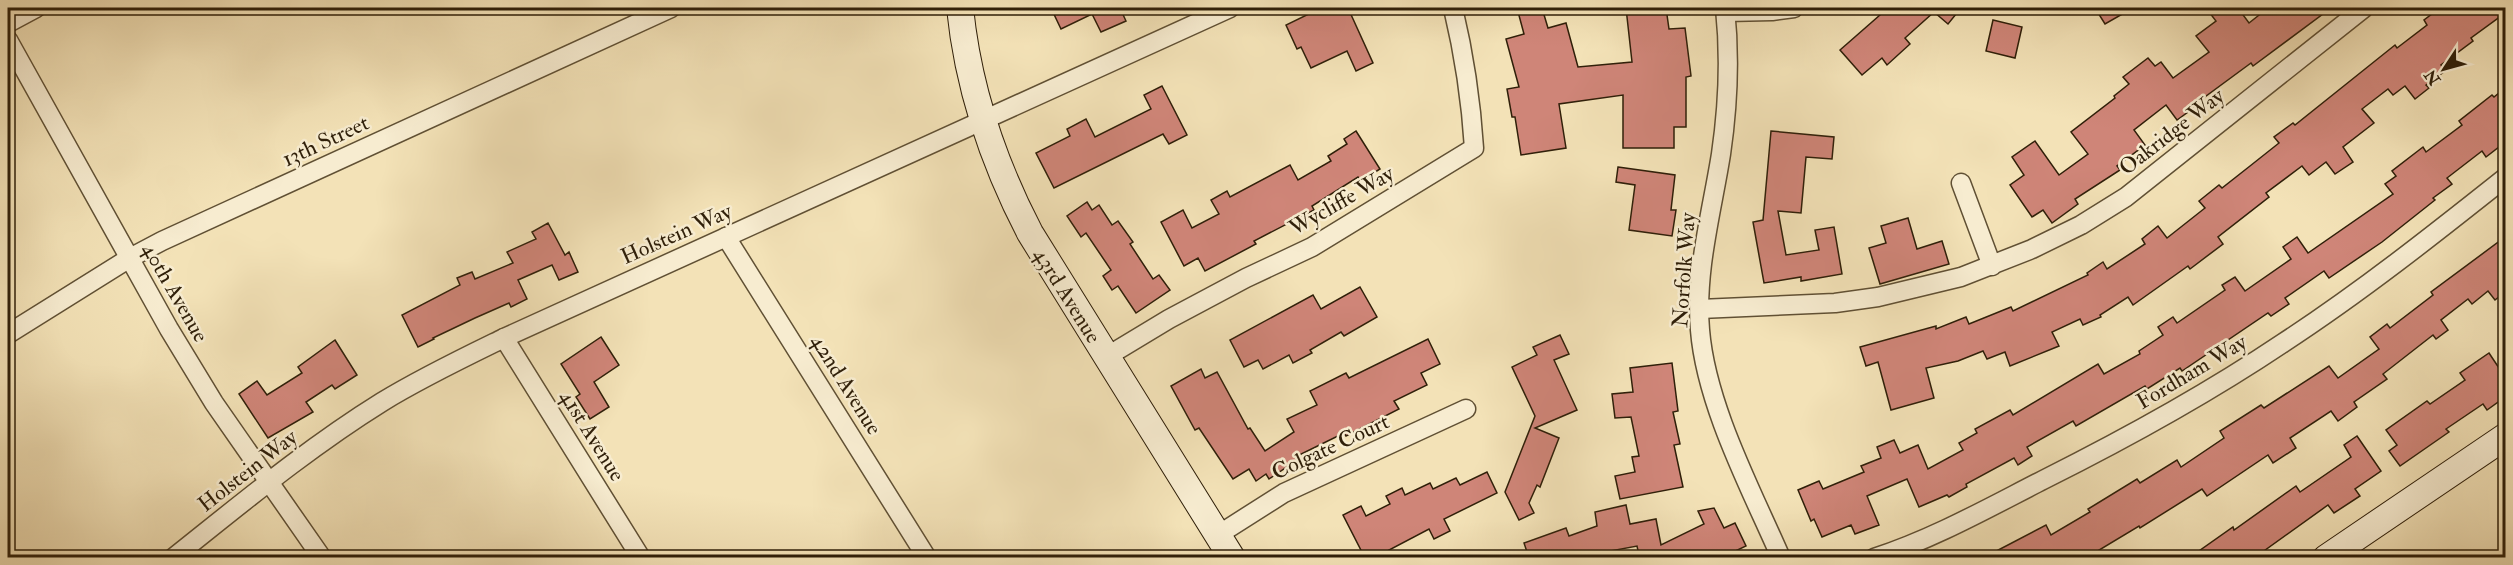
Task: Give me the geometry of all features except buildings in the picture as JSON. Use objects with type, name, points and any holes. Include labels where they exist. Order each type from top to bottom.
[{"type":"street","points":[[8,23],[36,8]]},
{"type":"street","name":"13th Street","points":[[8,334],[128,259],[162,241],[671,8]]},
{"type":"street","name":"43rd Avenue","points":[[960,8],[969,68],[982,120],[1005,186],[1029,233],[1232,558]]},
{"type":"street","name":"Holstein Way","points":[[173,558],[323,441],[429,374],[1230,8]]},
{"type":"street","name":"Wycliffe Way","points":[[1106,357],[1169,319],[1246,278],[1312,247],[1474,148],[1464,56],[1453,8]]},
{"type":"street","points":[[1725,10],[1772,11],[1794,8]]},
{"type":"street","name":"Oakridge Way","points":[[1700,309],[1835,303],[1878,297],[1920,288],[1992,266],[2032,249],[2080,225],[2126,197],[2364,8]]},
{"type":"street","name":"Norfolk Way","points":[[1725,10],[1726,102],[1721,152],[1705,243],[1700,330],[1713,393],[1781,558]]},
{"type":"street","name":"40th Avenue","points":[[8,40],[128,259],[209,393],[268,483],[322,558]]},
{"type":"street","name":"Fordham Way","points":[[1874,558],[1943,531],[2081,461],[2217,385],[2283,344],[2378,277],[2505,177]]},
{"type":"street","points":[[1960,183],[1992,266]]},
{"type":"street","name":"42nd Avenue","points":[[726,237],[927,558]]},
{"type":"street","name":"41st Avenue","points":[[504,338],[641,558]]},
{"type":"street","name":"Colgate Court","points":[[1218,535],[1284,493],[1466,409]]},
{"type":"street","points":[[2326,558],[2505,436]]}]
